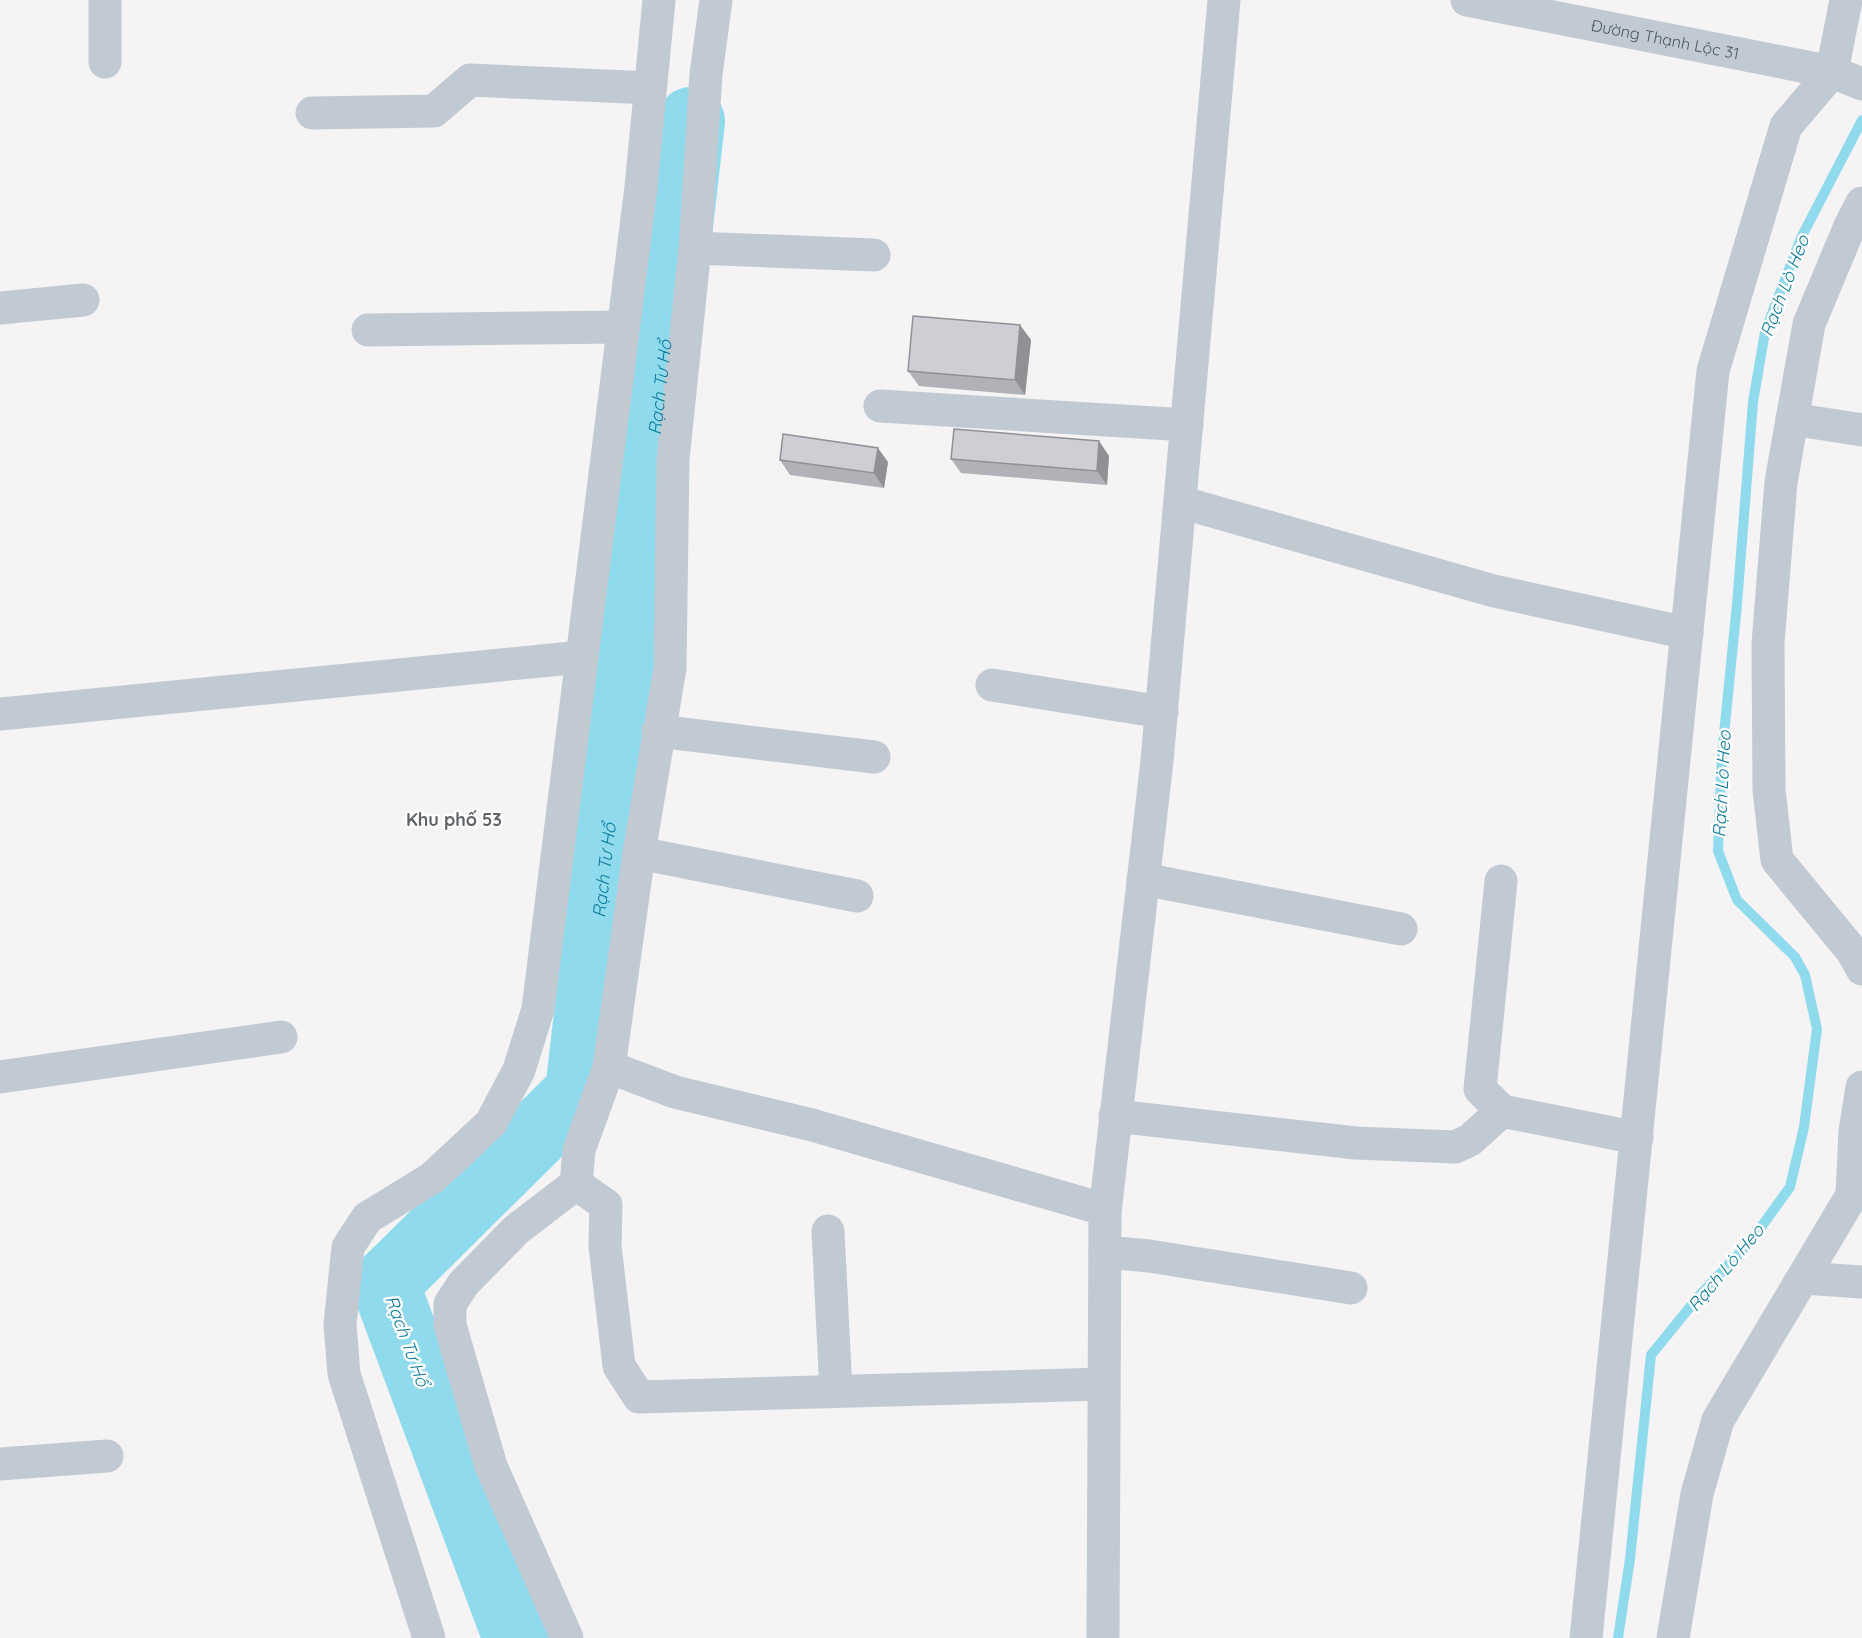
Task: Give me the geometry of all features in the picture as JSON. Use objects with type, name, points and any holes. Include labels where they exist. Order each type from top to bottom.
[{"type":"street","points":[[105,0],[105,62]]},
{"type":"street","points":[[429,1638],[344,1374],[340,1325],[348,1246],[367,1218],[432,1178],[491,1123],[519,1070],[538,1009],[640,187],[659,0]]},
{"type":"street","points":[[567,1638],[491,1466],[450,1325],[450,1304],[464,1283],[516,1230],[576,1184],[579,1150],[609,1067],[639,853],[670,668],[674,459],[695,248],[706,74],[716,0]]},
{"type":"street","points":[[1103,1638],[1105,1212],[1162,711],[1224,0]]},
{"type":"street","name":"Đường Thạnh Lộc 31","points":[[1467,0],[1848,78]]},
{"type":"street","points":[[1586,1638],[1713,371],[1786,126],[1848,78],[1846,0]]},
{"type":"street","points":[[312,113],[434,111],[470,80],[650,88]]},
{"type":"street","points":[[1858,219],[1809,324],[1781,482],[1768,643],[1769,790],[1777,860],[1852,951],[1862,969]]},
{"type":"street","points":[[695,248],[874,255]]},
{"type":"street","points":[[0,308],[84,300]]},
{"type":"street","points":[[368,330],[623,327]]},
{"type":"street","points":[[880,406],[1187,425]]},
{"type":"street","points":[[1792,419],[1862,430]]},
{"type":"street","points":[[1180,502],[1494,591],[1687,633]]},
{"type":"street","points":[[0,714],[582,657]]},
{"type":"street","points":[[992,685],[1162,711]]},
{"type":"street","points":[[658,731],[874,757]]},
{"type":"street","points":[[639,853],[857,896]]},
{"type":"street","points":[[1143,879],[1401,929]]},
{"type":"street","points":[[1501,881],[1480,1089],[1502,1111],[1636,1138]]},
{"type":"street","points":[[0,1077],[281,1037]]},
{"type":"street","points":[[609,1067],[675,1092],[812,1125],[1096,1207],[1105,1212]]},
{"type":"street","points":[[1673,1638],[1697,1494],[1719,1420],[1852,1195],[1855,1131],[1862,1087]]},
{"type":"street","points":[[1115,1116],[1356,1143],[1455,1147],[1470,1140],[1502,1111]]},
{"type":"street","points":[[576,1184],[606,1205],[605,1246],[619,1366],[639,1397],[1104,1384]]},
{"type":"street","points":[[828,1232],[836,1391]]},
{"type":"street","points":[[1105,1252],[1160,1258],[1352,1288]]},
{"type":"street","points":[[1803,1278],[1862,1282]]},
{"type":"street","points":[[0,1464],[107,1456]]},
{"type":"building","points":[[913,316],[1020,325],[1015,380],[908,371]]},
{"type":"building","points":[[954,429],[1099,441],[1097,471],[951,459]]},
{"type":"building","points":[[783,434],[878,448],[874,473],[780,460]]},
{"type":"waterway","name":"Rạch Lò Heo","points":[[1618,1638],[1630,1559],[1651,1355],[1699,1296],[1751,1241],[1790,1187],[1804,1127],[1817,1029],[1805,975],[1795,957],[1737,900],[1718,851],[1722,754],[1753,402],[1765,332],[1801,238],[1862,120]]},
{"type":"waterway","name":"Rạch Tư Hổ","points":[[517,1638],[385,1284],[579,1092],[691,121]]},
{"type":"district","name":"Khu phố 53","points":[[454,820]]}]
